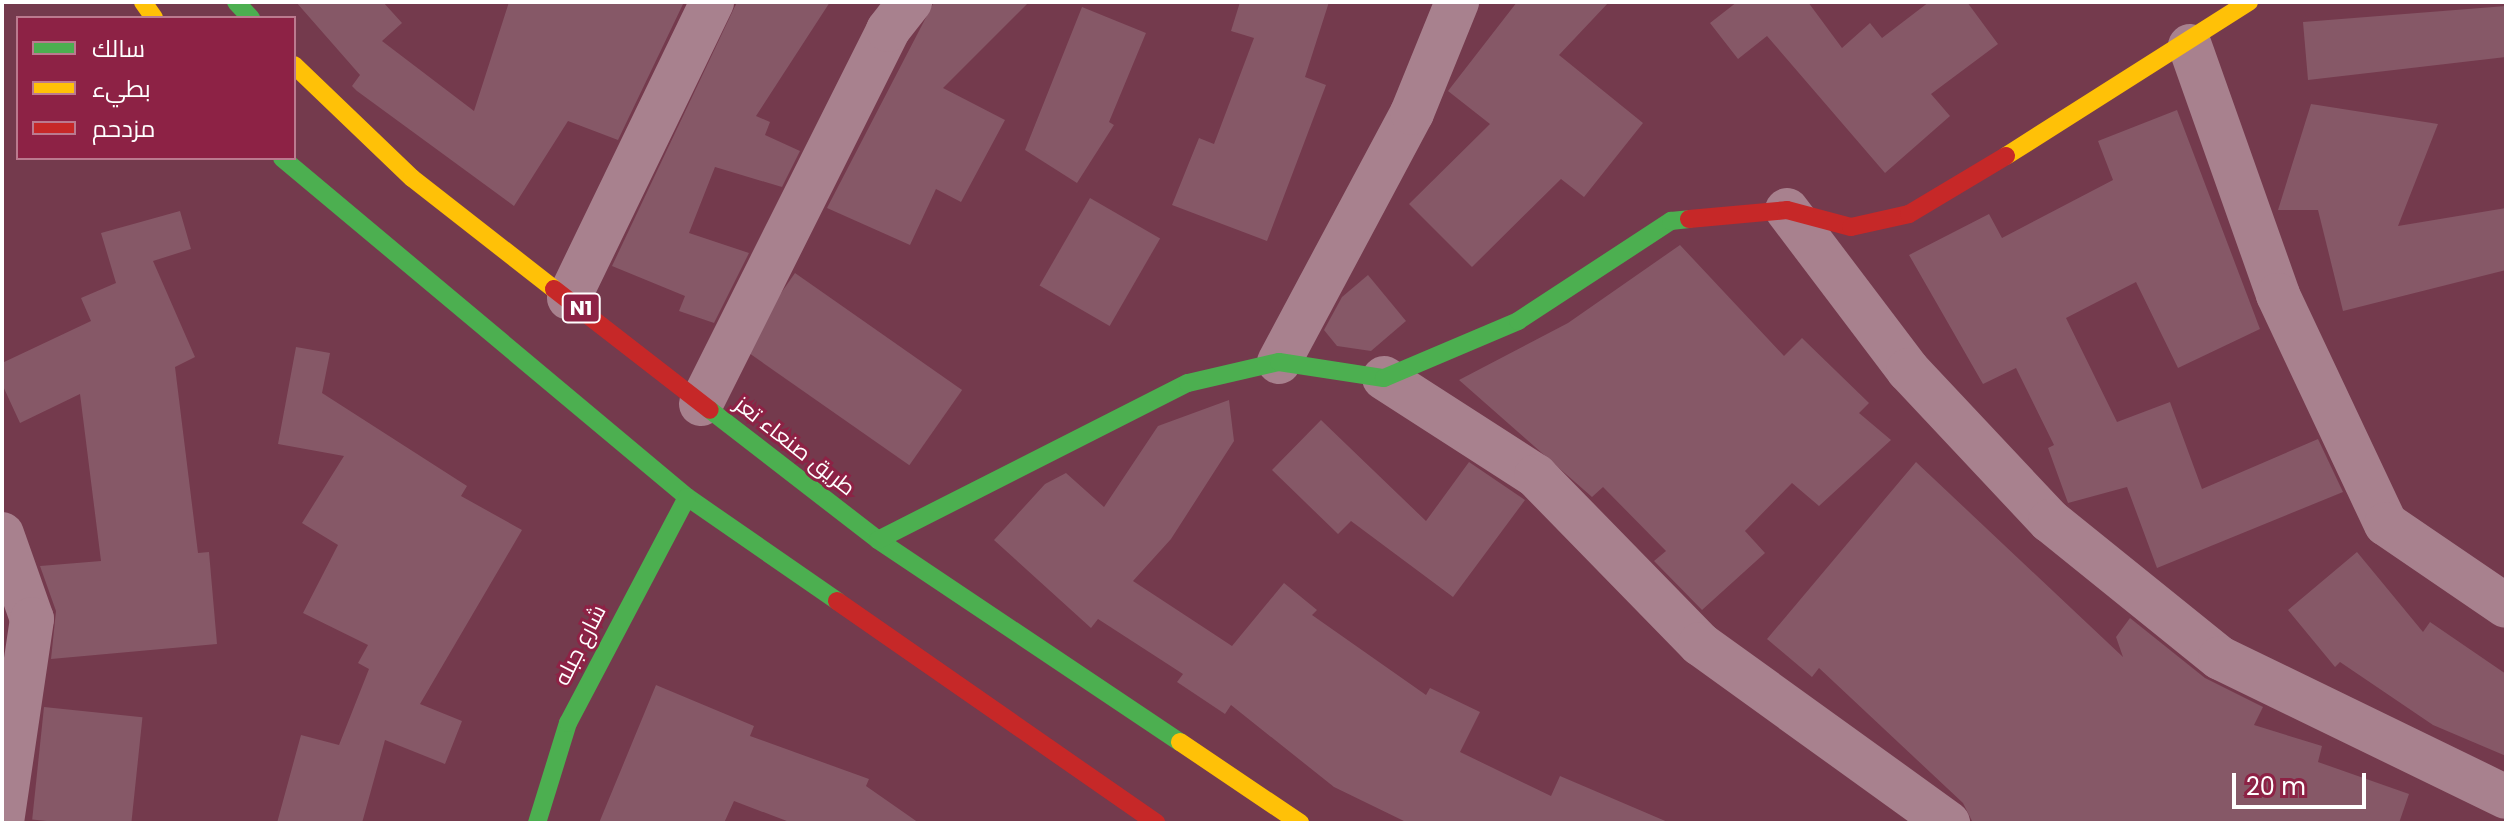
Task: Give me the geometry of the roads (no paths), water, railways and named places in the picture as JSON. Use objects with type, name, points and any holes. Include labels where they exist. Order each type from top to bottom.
[{"type":"main road","points":[[878,540],[1188,383],[1279,362],[1384,378],[1518,321],[1671,221],[1787,210],[1851,227],[1909,214],[2190,46],[2249,2]]},
{"type":"main road","name":"طريق صنعاء تعز","points":[[296,67],[412,178],[878,540],[1300,823]]},
{"type":"main road","points":[[284,160],[687,497],[1156,823]]},
{"type":"main road","name":"شارع جبله","points":[[537,823],[568,723],[687,497]]},
{"type":"street","points":[[569,298],[712,2]]},
{"type":"street","points":[[701,404],[888,30],[910,2]]},
{"type":"street","points":[[1279,362],[1412,113],[1457,2]]},
{"type":"street","points":[[2190,46],[2278,295],[2386,524],[2506,606]]},
{"type":"street","points":[[1787,210],[1908,370],[2062,530],[2220,658],[2506,797]]},
{"type":"street","points":[[1384,378],[1536,476],[1700,644],[1948,823]]},
{"type":"street","points":[[2,534],[32,619],[2,823]]}]
